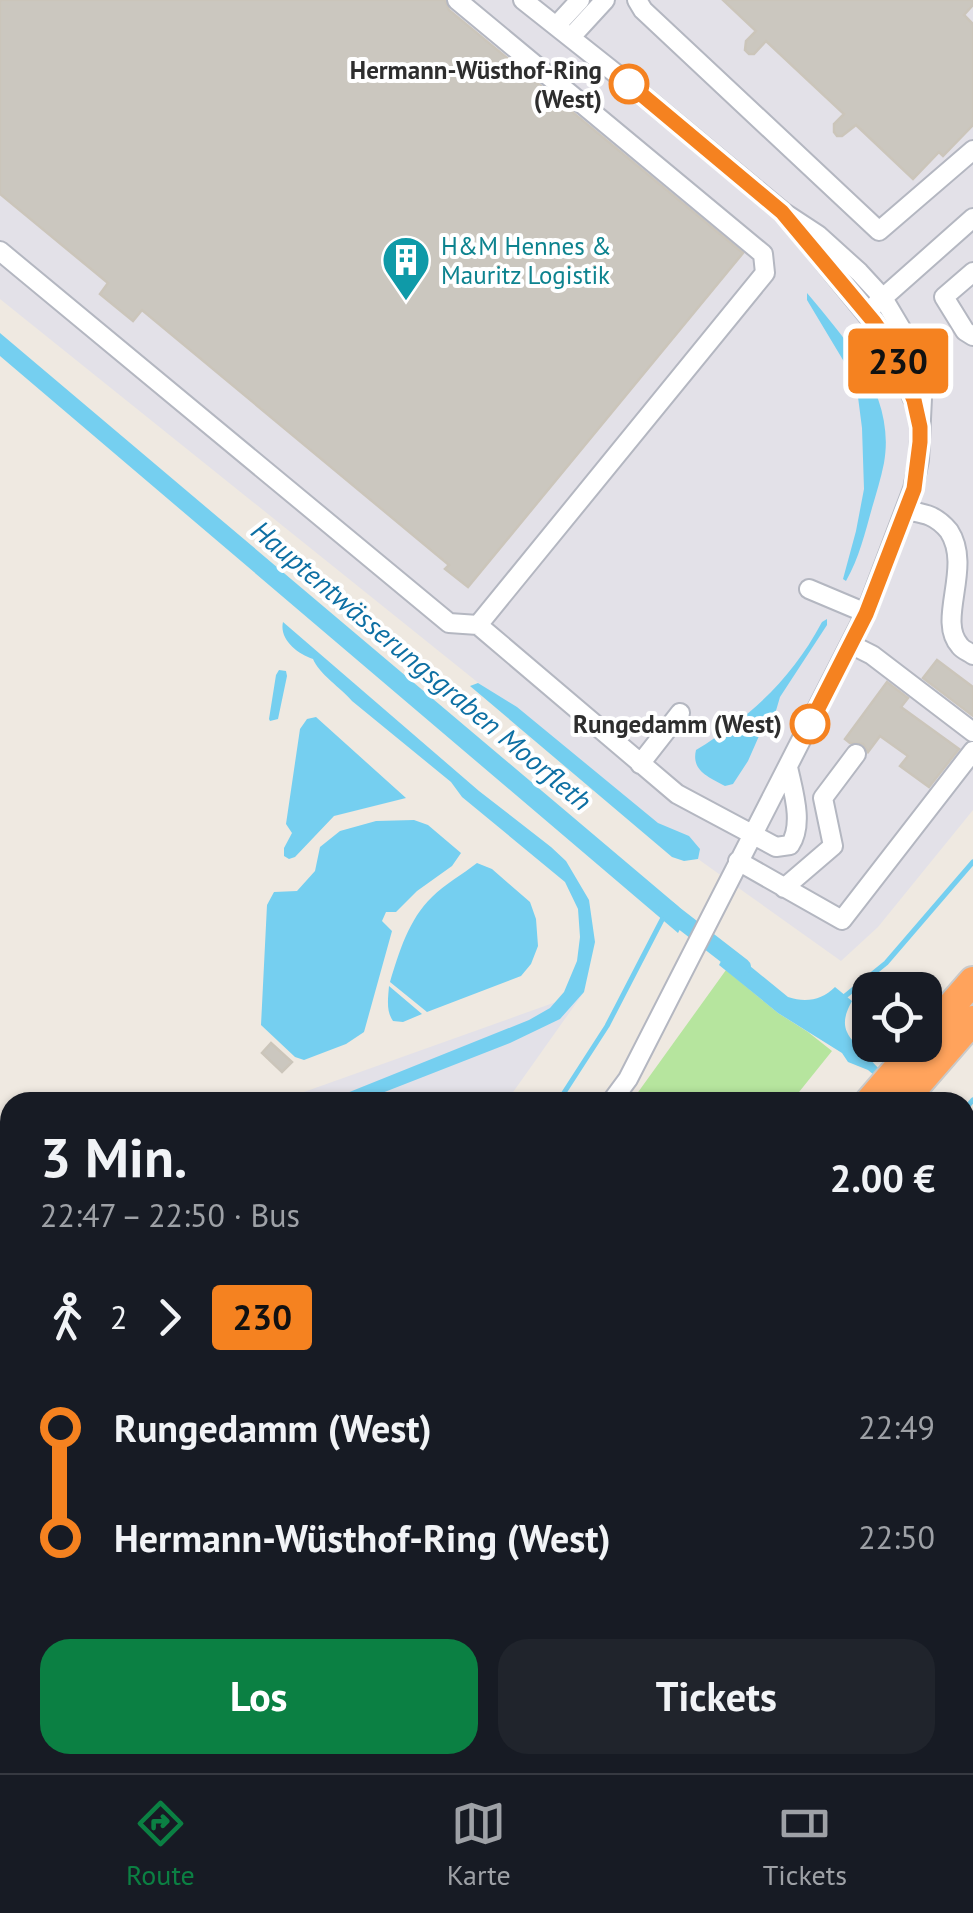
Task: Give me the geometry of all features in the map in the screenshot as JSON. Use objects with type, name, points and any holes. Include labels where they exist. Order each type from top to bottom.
[{"type":"highway","points":[[942,1017],[973,981]]},
{"type":"highway","points":[[892,1091],[973,1020]]},
{"type":"highway","points":[[892,1091],[908,1062]]},
{"type":"street","points":[[457,0],[763,254],[765,273],[478,624]]},
{"type":"street","points":[[522,0],[782,212],[846,259],[883,298],[902,330],[922,398],[916,475],[866,614],[618,1092]]},
{"type":"street","points":[[564,31],[580,0]]},
{"type":"street","points":[[564,31],[605,0]]},
{"type":"street","points":[[637,0],[643,10],[879,231],[973,150]]},
{"type":"street","points":[[782,212],[891,346],[906,378],[920,427]]},
{"type":"street","points":[[866,313],[973,218]]},
{"type":"street","points":[[0,251],[449,622],[478,624],[677,794],[776,847],[787,846],[794,840],[797,820],[788,767]]},
{"type":"street","points":[[973,272],[944,297],[965,331],[973,336]]},
{"type":"street","points":[[906,510],[940,522],[953,535],[961,552],[954,636],[973,655]]},
{"type":"street","points":[[810,589],[866,614]]},
{"type":"street","points":[[852,644],[973,732]]},
{"type":"street","points":[[640,764],[680,713]]},
{"type":"street","points":[[738,860],[842,920],[973,751]]},
{"type":"street","points":[[784,888],[833,846],[822,798],[856,754]]},
{"type":"shaded area","points":[[0,0],[973,0],[973,810],[878,927],[841,961],[698,859],[0,299]]},
{"type":"shaded area","points":[[584,992],[513,1092],[304,1092]]},
{"type":"green space","points":[[726,970],[832,1051],[799,1092],[638,1092]]},
{"type":"water","points":[[807,293],[852,350],[883,414],[883,469],[846,581],[843,579],[864,489],[858,397],[846,365],[807,300]]},
{"type":"water","points":[[0,333],[678,906],[687,916],[678,933],[0,356]]},
{"type":"water","points":[[827,619],[733,784],[725,786],[703,772],[696,763],[696,750],[735,724],[768,695]]},
{"type":"water","points":[[283,622],[566,861],[589,900],[595,942],[584,992],[560,1019],[385,1092],[349,1092],[550,1008],[564,992],[577,961],[578,909],[565,882],[352,701],[313,659],[290,645]]},
{"type":"water","points":[[279,670],[286,671],[287,676],[278,719],[270,721],[276,675]]},
{"type":"water","points":[[478,683],[517,707],[658,823],[689,836],[700,849],[698,859],[684,861],[672,857],[470,686]]},
{"type":"water","points":[[316,717],[406,798],[334,816],[289,859],[284,856],[284,848],[292,833],[286,824],[300,729],[307,719]]},
{"type":"water","points":[[414,820],[428,825],[461,853],[452,866],[396,912],[386,912],[382,921],[392,931],[364,1032],[346,1044],[304,1060],[295,1057],[261,1025],[267,905],[274,892],[297,891],[315,871],[320,847],[340,831],[376,821]]},
{"type":"water","points":[[477,863],[492,869],[530,902],[538,946],[521,976],[427,1012],[390,982],[397,959],[424,906]]},
{"type":"water","points":[[728,948],[788,997],[813,999],[835,987],[852,1001],[845,1020],[852,1040],[852,1062],[873,1062],[905,1092],[894,1092],[868,1070],[848,1062],[842,1053],[778,1013],[719,965]]},
{"type":"water","points":[[389,986],[422,1014],[403,1022],[393,1021],[388,1009]]},
{"type":"building","name":"H&M Hennes & Mauritz Logistik","points":[[0,0],[445,0],[449,10],[743,253],[468,587],[445,569],[449,565],[142,310],[133,321],[100,294],[108,283],[0,194]]},
{"type":"building","points":[[723,0],[973,0],[964,15],[973,24],[973,125],[913,179],[856,125],[837,136],[834,124],[844,114],[766,41],[754,54],[749,54],[746,41],[756,31]]},
{"type":"building","points":[[937,660],[973,687],[973,716],[923,678]]},
{"type":"building","points":[[887,682],[908,698],[901,707],[959,749],[929,787],[900,766],[908,756],[880,736],[868,752],[863,744],[845,739]]},
{"type":"building","points":[[271,1043],[292,1062],[282,1072],[262,1053]]},
{"type":"waterway","points":[[844,997],[886,963],[973,862]]},
{"type":"waterway","name":"Hauptentwässerungsgraben Moorfleth","points":[[667,909],[742,967]]},
{"type":"waterway","points":[[564,1092],[607,1026],[665,914]]},
{"type":"bus line","name":"230","points":[[629,84],[782,212],[891,346],[914,400],[920,442],[914,489],[866,614],[810,724]]},
{"type":"place","name":"Hermann-Wüsthof-Ring (West)","points":[[629,84]]},
{"type":"place","name":"H&M Hennes & Mauritz Logistik","points":[[406,302]]},
{"type":"place","name":"Rungedamm (West)","points":[[810,724]]}]
